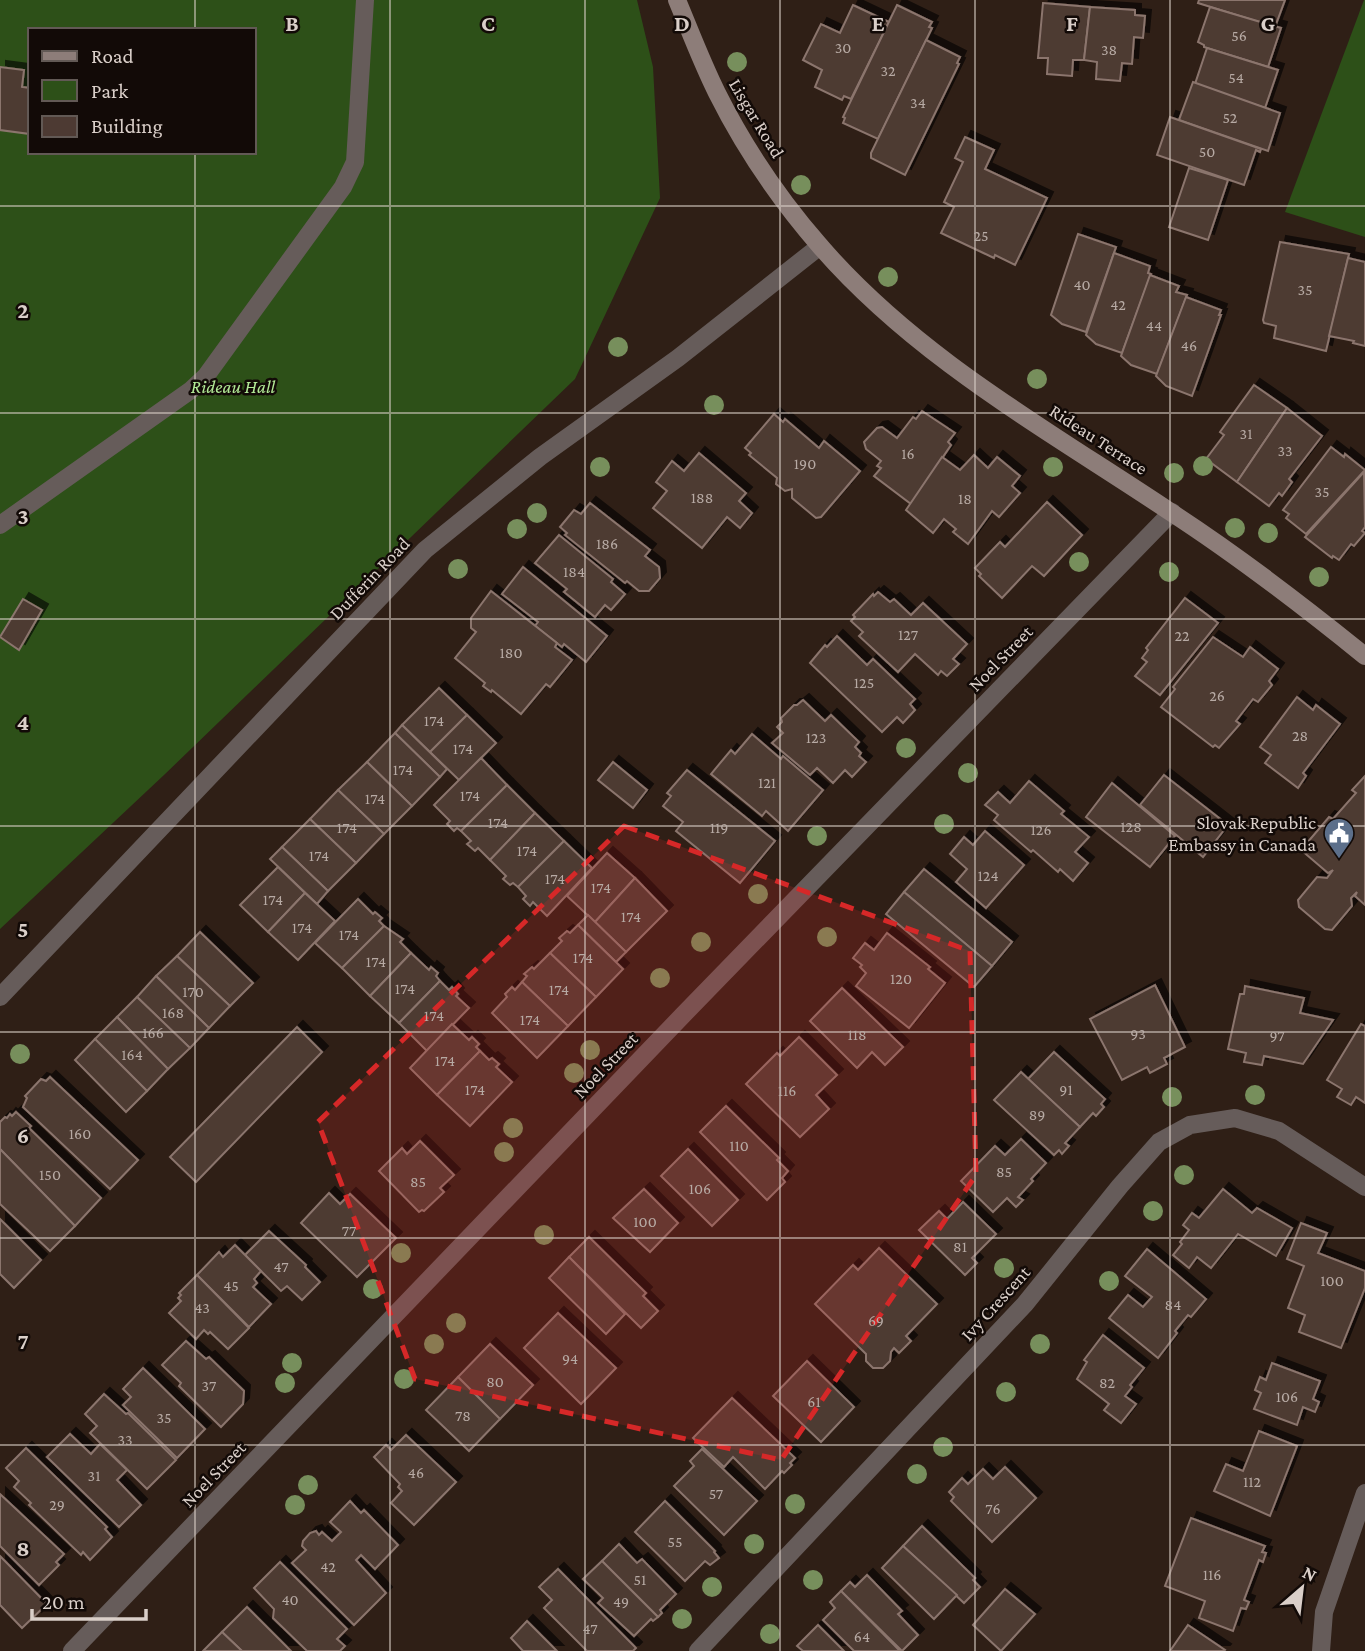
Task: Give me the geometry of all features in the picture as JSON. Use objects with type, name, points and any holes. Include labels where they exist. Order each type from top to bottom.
[{"type":"street","points":[[0,525],[191,390],[206,376],[343,187],[355,162],[365,0]]},
{"type":"street","name":"Lisgar Road","points":[[677,0],[717,92],[736,128],[781,195],[820,246]]},
{"type":"street","name":"Rideau Terrace","points":[[820,246],[863,291],[949,364],[1172,512],[1365,656]]},
{"type":"street","name":"Dufferin Road","points":[[0,997],[425,550],[540,457],[678,358],[820,246]]},
{"type":"street","name":"Noel Street","points":[[72,1651],[692,1005],[1172,512]]},
{"type":"street","name":"Ivy Crescent","points":[[698,1651],[1026,1304],[1120,1186],[1159,1142],[1190,1125],[1235,1118],[1279,1131],[1365,1186]]},
{"type":"street","points":[[1321,1651],[1324,1612],[1365,1493]]},
{"type":"highlighted area","points":[[624,826],[970,951],[976,1175],[781,1460],[415,1379],[318,1122]]},
{"type":"green space","name":"Rideau Hall","points":[[0,0],[637,0],[653,67],[660,198],[575,379],[0,929]]},
{"type":"green space","points":[[1365,0],[1365,237],[1285,212]]},
{"type":"building","points":[[1199,0],[1285,0],[1275,27],[1198,3]]},
{"type":"building","points":[[1043,3],[1090,7],[1084,60],[1073,60],[1072,76],[1047,74],[1048,58],[1038,58]]},
{"type":"building","points":[[853,5],[889,22],[851,99],[844,96],[842,100],[815,87],[822,70],[803,60],[821,24],[840,33]]},
{"type":"building","points":[[897,5],[932,22],[929,27],[932,28],[878,139],[843,123],[843,117]]},
{"type":"building","points":[[1090,7],[1135,10],[1135,15],[1145,16],[1143,38],[1134,37],[1132,64],[1122,63],[1120,81],[1096,79],[1097,62],[1084,60]]},
{"type":"building","points":[[1210,7],[1281,28],[1268,67],[1204,47],[1198,42]]},
{"type":"building","points":[[926,40],[960,57],[957,63],[959,64],[905,175],[871,158],[871,153]]},
{"type":"building","points":[[1207,48],[1278,70],[1265,108],[1195,84]]},
{"type":"building","points":[[0,67],[24,70],[22,87],[28,88],[28,134],[0,130]]},
{"type":"building","points":[[1193,82],[1280,113],[1268,151],[1179,120]]},
{"type":"building","points":[[1170,117],[1261,149],[1260,152],[1256,150],[1244,185],[1157,155]]},
{"type":"building","points":[[965,137],[994,150],[985,169],[1047,198],[1015,265],[941,233],[954,207],[944,202],[963,162],[955,158]]},
{"type":"building","points":[[1189,168],[1228,180],[1208,240],[1169,227]]},
{"type":"building","points":[[1078,234],[1116,247],[1086,332],[1062,324],[1051,315]]},
{"type":"building","points":[[1280,242],[1349,254],[1326,351],[1274,338],[1276,326],[1264,323]]},
{"type":"building","points":[[1114,253],[1150,266],[1148,273],[1151,274],[1122,353],[1096,344],[1086,335]]},
{"type":"building","points":[[1348,258],[1365,262],[1365,346],[1329,336]]},
{"type":"building","points":[[1150,275],[1179,286],[1176,292],[1187,295],[1157,374],[1131,365],[1121,356]]},
{"type":"building","points":[[1186,297],[1221,310],[1192,396],[1166,386],[1156,376]]},
{"type":"building","points":[[1254,385],[1287,408],[1237,482],[1206,459],[1224,435],[1220,432]]},
{"type":"building","points":[[1287,408],[1322,436],[1289,479],[1292,482],[1282,496],[1279,493],[1269,506],[1237,482]]},
{"type":"building","points":[[922,411],[955,433],[948,442],[951,445],[911,504],[874,476],[881,468],[877,466],[881,461],[866,449],[864,442],[877,428],[882,427],[897,438],[913,417],[916,419]]},
{"type":"building","points":[[774,414],[783,422],[785,419],[819,448],[824,441],[860,471],[821,517],[816,518],[792,498],[792,489],[785,491],[776,484],[777,478],[749,455],[751,453],[745,448]]},
{"type":"building","points":[[1331,447],[1365,470],[1306,534],[1286,518],[1289,514],[1283,510]]},
{"type":"building","points":[[699,453],[746,493],[739,501],[752,513],[740,528],[727,517],[702,548],[653,508],[667,491],[656,482],[672,461],[684,471]]},
{"type":"building","points":[[974,455],[988,468],[997,457],[1020,476],[1012,486],[1020,493],[999,517],[992,511],[968,544],[953,532],[956,529],[944,519],[933,533],[906,510],[942,457],[960,470]]},
{"type":"building","points":[[1364,472],[1365,527],[1362,531],[1365,533],[1354,546],[1351,544],[1339,560],[1333,556],[1332,558],[1305,537]]},
{"type":"building","points":[[1047,502],[1082,535],[1044,576],[1032,566],[1002,598],[979,576],[981,574],[975,568],[1000,542],[1005,547]]},
{"type":"building","points":[[590,503],[650,550],[645,556],[659,567],[660,578],[649,591],[639,591],[627,581],[625,583],[565,535],[567,533],[560,527],[574,510],[581,514]]},
{"type":"building","points":[[559,535],[613,579],[611,582],[625,594],[611,610],[605,605],[595,617],[564,592],[567,589],[535,563]]},
{"type":"building","points":[[523,567],[607,636],[586,662],[535,626],[538,622],[502,594]]},
{"type":"building","points":[[491,591],[557,643],[555,647],[572,660],[550,687],[546,684],[521,714],[492,690],[491,692],[483,686],[485,683],[455,658],[476,632],[471,628],[471,618]]},
{"type":"building","points":[[878,592],[890,602],[894,599],[911,615],[923,603],[967,644],[953,659],[959,664],[947,676],[941,671],[938,675],[915,654],[898,672],[859,636],[863,632],[851,621],[855,617],[853,615]]},
{"type":"building","points":[[1185,598],[1218,623],[1160,695],[1135,676],[1147,662],[1142,658],[1148,650],[1146,648]]},
{"type":"building","points":[[23,599],[42,610],[19,650],[0,637]]},
{"type":"building","points":[[837,636],[867,665],[873,659],[915,699],[910,704],[915,710],[903,723],[897,717],[882,732],[810,663],[825,645],[827,647]]},
{"type":"building","points":[[1213,637],[1243,657],[1250,647],[1278,669],[1269,681],[1272,685],[1258,702],[1253,699],[1236,721],[1240,724],[1219,748],[1215,745],[1213,747],[1161,707],[1175,689],[1173,687]]},
{"type":"building","points":[[439,688],[467,715],[430,752],[402,725]]},
{"type":"building","points":[[1297,697],[1313,710],[1316,705],[1340,724],[1303,773],[1306,776],[1298,788],[1265,763],[1271,755],[1260,747]]},
{"type":"building","points":[[803,700],[825,721],[831,715],[859,742],[855,747],[866,762],[852,777],[845,770],[833,783],[817,768],[810,775],[772,743],[783,733],[777,727],[782,722],[781,718]]},
{"type":"building","points":[[467,715],[496,743],[459,780],[430,752]]},
{"type":"building","points":[[402,725],[447,769],[440,777],[395,733]]},
{"type":"building","points":[[395,733],[440,777],[412,806],[367,762]]},
{"type":"building","points":[[752,734],[823,790],[788,831],[766,811],[762,816],[711,774],[731,750],[735,754]]},
{"type":"building","points":[[481,758],[507,785],[461,831],[457,828],[454,831],[447,824],[450,821],[434,805]]},
{"type":"building","points":[[367,762],[412,806],[384,834],[338,790]]},
{"type":"building","points":[[613,762],[647,790],[633,808],[598,780]]},
{"type":"building","points":[[687,770],[775,841],[740,883],[676,831],[683,822],[663,806],[671,796],[667,793]]},
{"type":"building","points":[[1164,775],[1228,825],[1203,857],[1140,805]]},
{"type":"building","name":"Slovak Republic Embassy in Canada","points":[[1365,776],[1365,905],[1355,896],[1357,892],[1351,898],[1352,906],[1332,930],[1325,929],[1299,907],[1298,900],[1317,877],[1327,878],[1333,870],[1328,873],[1301,850],[1329,817],[1333,819],[1356,793],[1352,790]]},
{"type":"building","points":[[1029,781],[1064,811],[1061,814],[1089,837],[1075,852],[1088,863],[1073,881],[1033,850],[1031,852],[994,820],[998,815],[985,805],[998,792],[1010,803]]},
{"type":"building","points":[[1112,783],[1175,836],[1150,867],[1086,817]]},
{"type":"building","points":[[507,785],[535,813],[490,860],[478,848],[475,851],[467,844],[471,841],[461,831]]},
{"type":"building","points":[[338,790],[384,834],[356,863],[310,819]]},
{"type":"building","points":[[535,813],[564,841],[518,887],[513,883],[510,885],[503,879],[506,876],[490,860]]},
{"type":"building","points":[[310,819],[356,863],[328,891],[282,847]]},
{"type":"building","points":[[985,831],[1024,865],[986,908],[956,882],[967,869],[950,854],[964,837],[973,845]]},
{"type":"building","points":[[564,841],[592,868],[547,916],[533,902],[530,906],[523,899],[526,896],[518,887]]},
{"type":"building","points":[[282,847],[328,891],[317,904],[270,859]]},
{"type":"building","points":[[607,853],[635,878],[595,922],[567,896]]},
{"type":"building","points":[[278,867],[305,893],[268,932],[240,905]]},
{"type":"building","points":[[924,869],[1012,942],[992,966],[904,892]]},
{"type":"building","points":[[635,878],[667,911],[626,952],[595,922]]},
{"type":"building","points":[[904,892],[992,966],[974,987],[886,914]]},
{"type":"building","points":[[305,893],[335,921],[298,960],[268,932]]},
{"type":"building","points":[[358,899],[373,914],[375,912],[382,918],[379,921],[384,926],[342,968],[315,943]]},
{"type":"building","points":[[588,915],[626,952],[616,962],[578,925]]},
{"type":"building","points":[[578,925],[623,969],[596,997],[550,953],[562,941],[559,938]]},
{"type":"building","points":[[384,926],[403,939],[400,942],[411,953],[370,996],[342,968]]},
{"type":"building","points":[[200,932],[253,983],[230,1006],[177,956]]},
{"type":"building","points":[[887,933],[930,967],[928,969],[945,983],[909,1028],[856,986],[866,973],[860,967],[862,965],[853,958],[865,943],[874,950]]},
{"type":"building","points":[[411,953],[429,970],[431,967],[438,973],[436,976],[440,981],[399,1023],[370,996]]},
{"type":"building","points":[[550,953],[596,997],[568,1026],[522,982],[527,976],[524,974],[532,967],[534,969]]},
{"type":"building","points":[[177,956],[230,1006],[209,1028],[156,976]]},
{"type":"building","points":[[156,976],[209,1028],[190,1048],[137,997]]},
{"type":"building","points":[[440,981],[449,990],[452,987],[458,994],[456,996],[469,1008],[427,1051],[399,1023]]},
{"type":"building","points":[[522,982],[568,1026],[537,1058],[492,1013],[507,997],[505,994],[512,987],[515,990]]},
{"type":"building","points":[[1155,985],[1185,1047],[1164,1058],[1167,1064],[1150,1073],[1147,1067],[1122,1080],[1090,1019]]},
{"type":"building","points":[[1245,986],[1304,998],[1300,1013],[1333,1020],[1303,1064],[1264,1056],[1262,1065],[1244,1062],[1246,1053],[1228,1049],[1240,994],[1244,994]]},
{"type":"building","points":[[842,988],[903,1047],[885,1065],[872,1052],[857,1068],[810,1021]]},
{"type":"building","points":[[137,997],[190,1048],[168,1069],[117,1017]]},
{"type":"building","points":[[117,1017],[168,1069],[147,1091],[95,1039]]},
{"type":"building","points":[[452,1024],[469,1040],[472,1037],[479,1044],[476,1047],[480,1051],[437,1095],[410,1068]]},
{"type":"building","points":[[1361,1024],[1365,1026],[1365,1103],[1356,1097],[1351,1105],[1337,1097],[1342,1089],[1327,1080]]},
{"type":"building","points":[[297,1027],[322,1052],[196,1182],[170,1157]]},
{"type":"building","points":[[799,1037],[837,1075],[816,1095],[829,1109],[800,1137],[746,1084],[777,1053],[780,1056]]},
{"type":"building","points":[[95,1039],[147,1091],[126,1112],[75,1060]]},
{"type":"building","points":[[480,1051],[489,1060],[492,1058],[499,1064],[496,1067],[512,1082],[470,1126],[437,1095]]},
{"type":"building","points":[[1054,1052],[1105,1099],[1101,1104],[1104,1107],[1096,1116],[1093,1113],[1080,1127],[1028,1079]]},
{"type":"building","points":[[1021,1072],[1080,1127],[1065,1143],[1069,1146],[1062,1154],[1059,1150],[1054,1155],[994,1100]]},
{"type":"building","points":[[50,1077],[138,1160],[110,1189],[23,1107],[27,1098],[25,1096],[41,1079],[46,1081]]},
{"type":"building","points":[[726,1106],[779,1158],[777,1160],[788,1171],[782,1178],[785,1182],[767,1200],[700,1132]]},
{"type":"building","points":[[16,1112],[101,1198],[75,1226],[0,1149],[0,1122]]},
{"type":"building","points":[[1021,1139],[1046,1163],[1018,1197],[1023,1200],[1016,1207],[1007,1198],[993,1212],[961,1181],[995,1146],[1005,1155]]},
{"type":"building","points":[[420,1141],[454,1175],[440,1188],[444,1192],[424,1211],[419,1212],[379,1171],[402,1148],[407,1154]]},
{"type":"building","points":[[0,1149],[75,1226],[50,1251],[0,1204]]},
{"type":"building","points":[[688,1149],[738,1200],[712,1226],[661,1176]]},
{"type":"building","points":[[644,1189],[678,1223],[650,1252],[613,1218]]},
{"type":"building","points":[[1223,1189],[1252,1213],[1257,1208],[1292,1228],[1276,1256],[1238,1234],[1211,1268],[1197,1257],[1189,1268],[1173,1255],[1189,1230],[1183,1225],[1192,1213],[1199,1218]]},
{"type":"building","points":[[329,1193],[340,1204],[350,1194],[396,1238],[357,1277],[301,1223]]},
{"type":"building","points":[[963,1202],[996,1234],[972,1258],[977,1263],[965,1275],[919,1230],[939,1211],[947,1219]]},
{"type":"building","points":[[0,1219],[41,1260],[14,1288],[0,1274]]},
{"type":"building","points":[[1301,1223],[1327,1233],[1318,1253],[1365,1271],[1365,1288],[1341,1348],[1299,1332],[1305,1315],[1288,1308],[1304,1266],[1287,1259]]},
{"type":"building","points":[[269,1231],[306,1265],[320,1282],[302,1300],[287,1286],[281,1291],[245,1255]]},
{"type":"building","points":[[589,1237],[646,1293],[643,1296],[658,1311],[641,1328],[569,1257]]},
{"type":"building","points":[[235,1245],[261,1271],[254,1279],[257,1283],[253,1287],[271,1304],[249,1327],[197,1275],[219,1252],[223,1257]]},
{"type":"building","points":[[879,1248],[937,1304],[906,1336],[911,1341],[899,1353],[894,1348],[890,1361],[883,1368],[873,1368],[866,1361],[866,1354],[815,1304],[853,1265],[858,1270]]},
{"type":"building","points":[[1147,1249],[1206,1299],[1191,1317],[1188,1315],[1158,1358],[1109,1318],[1128,1295],[1143,1307],[1152,1297],[1125,1276]]},
{"type":"building","points":[[569,1257],[625,1314],[606,1334],[549,1278]]},
{"type":"building","points":[[197,1275],[249,1328],[228,1349],[210,1332],[208,1334],[204,1330],[196,1339],[169,1313],[181,1301],[178,1298],[181,1295],[179,1293]]},
{"type":"building","points":[[558,1313],[616,1368],[581,1404],[524,1348]]},
{"type":"building","points":[[1103,1335],[1144,1368],[1125,1396],[1136,1404],[1121,1423],[1104,1410],[1109,1404],[1077,1379],[1087,1362],[1084,1360]]},
{"type":"building","points":[[186,1341],[206,1359],[209,1357],[244,1391],[243,1404],[221,1427],[179,1386],[181,1383],[162,1365]]},
{"type":"building","points":[[490,1344],[533,1385],[500,1419],[458,1377]]},
{"type":"building","points":[[807,1361],[854,1407],[821,1442],[773,1396]]},
{"type":"building","points":[[1272,1363],[1320,1381],[1313,1399],[1319,1402],[1315,1412],[1303,1407],[1297,1425],[1254,1409],[1261,1393],[1255,1390],[1260,1377],[1266,1380]]},
{"type":"building","points":[[143,1368],[205,1429],[177,1458],[123,1405],[131,1397],[123,1389]]},
{"type":"building","points":[[458,1377],[500,1419],[469,1451],[426,1410]]},
{"type":"building","points":[[104,1394],[128,1413],[176,1460],[147,1489],[90,1433],[97,1426],[85,1414]]},
{"type":"building","points":[[732,1398],[795,1458],[790,1463],[792,1465],[784,1473],[782,1471],[765,1489],[733,1457],[724,1467],[693,1438]]},
{"type":"building","points":[[1259,1431],[1297,1446],[1270,1516],[1214,1491],[1226,1464],[1243,1471]]},
{"type":"building","points":[[70,1434],[91,1454],[100,1444],[127,1470],[117,1480],[141,1505],[119,1527],[47,1457]]},
{"type":"building","points":[[406,1435],[456,1482],[414,1525],[391,1503],[402,1491],[398,1487],[400,1484],[374,1457],[386,1445],[391,1450]]},
{"type":"building","points":[[26,1448],[107,1527],[105,1529],[112,1537],[90,1560],[83,1552],[81,1555],[14,1487],[19,1481],[6,1468]]},
{"type":"building","points":[[702,1449],[757,1501],[724,1535],[674,1486],[694,1466],[690,1461]]},
{"type":"building","points":[[1005,1467],[1036,1498],[992,1542],[951,1501],[954,1497],[949,1492],[962,1478],[968,1484],[983,1469],[993,1479]]},
{"type":"building","points":[[0,1494],[64,1554],[56,1562],[59,1565],[39,1585],[0,1546]]},
{"type":"building","points":[[350,1501],[361,1513],[364,1510],[398,1545],[375,1569],[361,1555],[356,1560],[386,1593],[354,1625],[292,1563],[306,1550],[302,1546],[303,1541],[310,1533],[316,1531],[319,1535],[322,1532],[332,1541],[341,1532],[330,1522]]},
{"type":"building","points":[[665,1501],[719,1558],[710,1565],[705,1561],[685,1581],[635,1532]]},
{"type":"building","points":[[1191,1518],[1265,1546],[1262,1552],[1266,1553],[1263,1562],[1259,1560],[1244,1600],[1249,1602],[1246,1609],[1241,1608],[1233,1631],[1199,1618],[1205,1601],[1165,1586]]},
{"type":"building","points":[[922,1526],[975,1578],[973,1580],[980,1587],[964,1603],[903,1546]]},
{"type":"building","points":[[619,1544],[637,1563],[642,1559],[676,1594],[660,1610],[662,1613],[658,1617],[602,1561]]},
{"type":"building","points":[[903,1546],[957,1595],[934,1619],[882,1568]]},
{"type":"building","points":[[0,1556],[47,1604],[22,1628],[0,1605]]},
{"type":"building","points":[[602,1561],[658,1617],[653,1621],[651,1619],[634,1636],[598,1603],[603,1598],[583,1579]]},
{"type":"building","points":[[280,1562],[347,1629],[337,1639],[345,1646],[340,1651],[307,1651],[273,1618],[274,1609],[254,1588]]},
{"type":"building","points":[[558,1569],[636,1648],[633,1651],[587,1651],[544,1608],[552,1600],[539,1587]]},
{"type":"building","points":[[867,1575],[902,1611],[898,1614],[918,1635],[902,1651],[841,1591],[850,1582],[855,1587]]},
{"type":"building","points":[[1005,1589],[1035,1614],[1001,1651],[973,1625]]},
{"type":"building","points":[[841,1591],[900,1651],[854,1651],[823,1620],[835,1608],[830,1602]]},
{"type":"building","points":[[247,1607],[291,1651],[242,1651],[222,1632]]},
{"type":"building","points":[[527,1621],[557,1651],[523,1651],[511,1638]]},
{"type":"building","points":[[818,1625],[844,1651],[803,1651],[797,1646]]},
{"type":"building","points":[[1188,1625],[1225,1650],[1170,1651]]},
{"type":"building","points":[[222,1632],[242,1651],[203,1651]]},
{"type":"place","name":"Slovak Republic Embassy in Canada","points":[[1339,860]]}]
